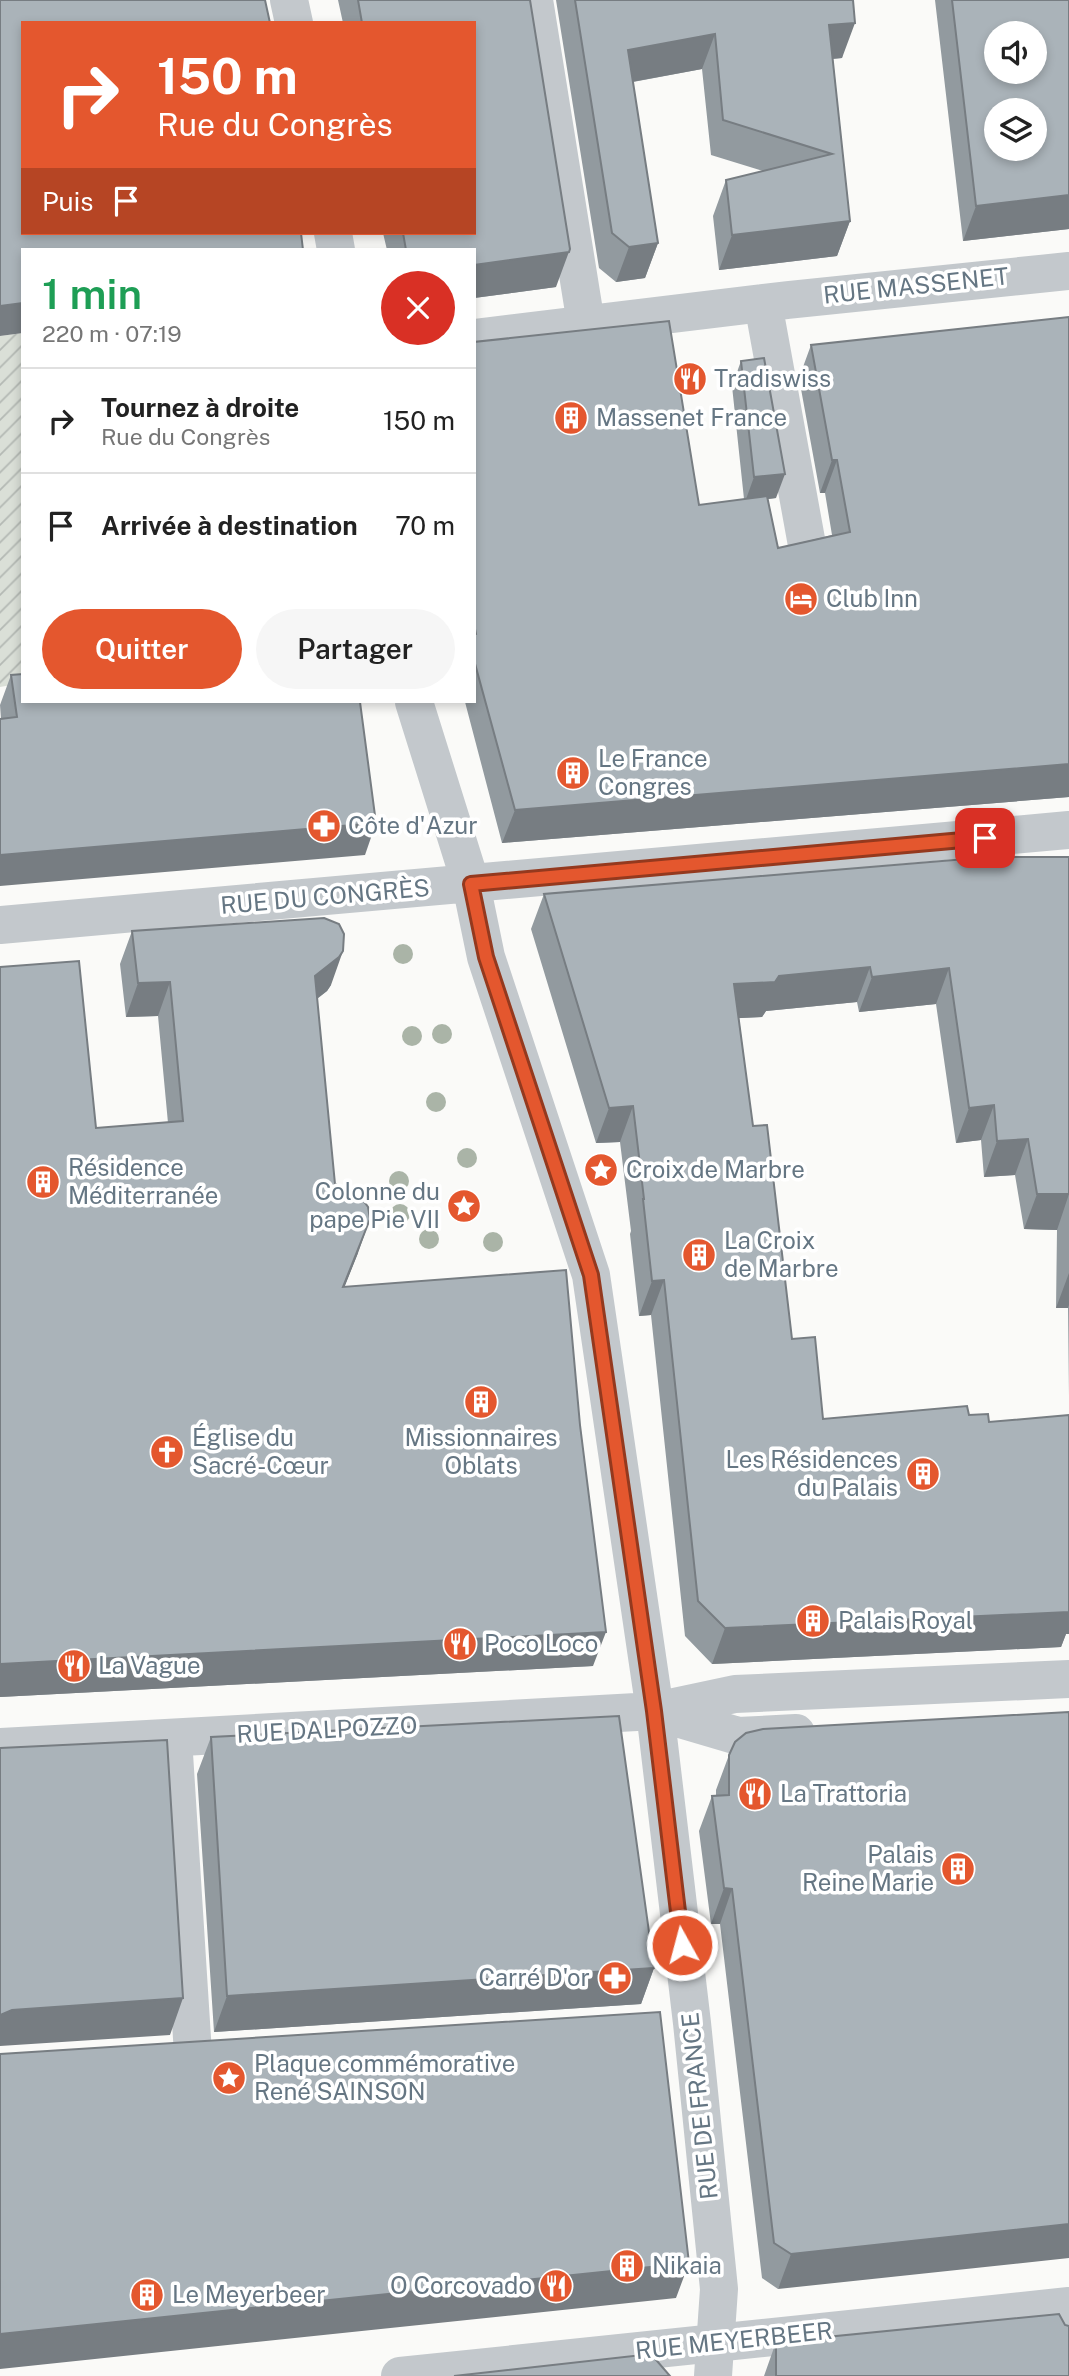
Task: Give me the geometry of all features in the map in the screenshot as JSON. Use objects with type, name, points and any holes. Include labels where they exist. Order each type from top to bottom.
[{"type":"street","points":[[289,0],[294,21]]},
{"type":"street","points":[[534,0],[586,324]]},
{"type":"street","name":"RUE MASSENET","points":[[476,338],[776,301],[1069,271]]},
{"type":"street","points":[[776,301],[807,545]]},
{"type":"street","name":"RUE DE FRANCE","points":[[414,703],[471,884],[486,957],[591,1275],[654,1711],[673,2024],[719,2289],[714,2359]]},
{"type":"street","name":"RUE DU CONGRÈS","points":[[0,925],[1069,830]]},
{"type":"street","points":[[654,1711],[736,1694],[1069,1679]]},
{"type":"street","points":[[654,1711],[738,1736],[834,1731]]},
{"type":"street","name":"RUE DALPOZZO","points":[[0,1747],[654,1711]]},
{"type":"street","points":[[173,1738],[179,2055],[234,2051]]},
{"type":"street","name":"RUE MEYERBEER","points":[[400,2376],[667,2349],[714,2359],[1069,2306]]},
{"type":"shaded area","points":[[21,333],[21,683],[0,687],[0,336]]},
{"type":"building","points":[[0,0],[265,0],[270,21],[21,21],[21,235],[301,235],[303,248],[21,248],[21,303],[0,306]]},
{"type":"building","points":[[358,0],[530,0],[569,252],[476,265],[476,248],[406,248],[403,235],[476,235],[476,21],[362,21]]},
{"type":"building","points":[[575,0],[853,0],[855,23],[829,25],[850,221],[732,235],[726,180],[832,154],[723,120],[715,34],[628,50],[658,243],[629,247],[612,233]]},
{"type":"building","points":[[952,0],[1069,0],[1069,195],[976,206]]},
{"type":"building","points":[[1069,317],[1069,764],[515,810],[476,667],[476,342],[669,321],[699,505],[767,496],[778,548],[850,532],[837,460],[832,460],[811,345]]},
{"type":"building","points":[[764,358],[785,474],[754,477],[741,361]]},
{"type":"building","points":[[21,674],[21,703],[360,703],[376,823],[0,855],[0,719],[17,717],[11,675]]},
{"type":"building","points":[[990,857],[1069,857],[1069,1194],[1037,1194],[1028,1139],[997,1141],[994,1105],[969,1108],[949,968],[872,977],[870,967],[779,976],[775,982],[734,984],[753,1126],[767,1125],[792,1339],[815,1337],[823,1419],[967,1406],[969,1415],[988,1414],[989,1422],[1069,1415],[1069,1612],[725,1628],[698,1601],[664,1280],[652,1281],[633,1106],[609,1108],[544,894]]},
{"type":"building","points":[[324,918],[339,924],[344,934],[343,951],[339,957],[315,976],[335,1184],[360,1196],[368,1207],[370,1219],[343,1287],[566,1270],[580,1425],[606,1632],[0,1664],[0,967],[79,961],[96,1128],[183,1121],[170,982],[138,983],[132,931]]},
{"type":"building","points":[[1069,1712],[1069,2224],[791,2254],[774,2243],[732,1889],[724,1888],[712,1796],[729,1795],[729,1755],[735,1742],[746,1733],[763,1729]]},
{"type":"building","points":[[619,1716],[654,1968],[227,1996],[211,1737]]},
{"type":"building","points":[[167,1740],[183,1998],[12,2010],[0,2015],[0,1748]]},
{"type":"building","points":[[660,2012],[689,2263],[0,2334],[0,2054]]},
{"type":"building","points":[[1059,2314],[1065,2325],[1069,2326],[1069,2376],[776,2376],[776,2342]]},
{"type":"building","points":[[651,2354],[670,2376],[454,2376]]},
{"type":"place","name":"Tradiswiss","points":[[690,379]]},
{"type":"place","name":"Massenet France","points":[[571,418]]},
{"type":"place","name":"Club Inn","points":[[801,599]]},
{"type":"place","name":"Le France Congres","points":[[573,773]]},
{"type":"place","name":"Côte d'Azur","points":[[324,826]]},
{"type":"place","name":"Croix de Marbre","points":[[601,1170]]},
{"type":"place","name":"Résidence Méditerranée","points":[[43,1182]]},
{"type":"place","name":"Colonne du pape Pie VII","points":[[464,1206]]},
{"type":"place","name":"La Croix de Marbre","points":[[699,1255]]},
{"type":"place","name":"Missionnaires Oblats","points":[[481,1402]]},
{"type":"place","name":"Église du Sacré-Cœur","points":[[167,1452]]},
{"type":"place","name":"Les Résidences du Palais","points":[[923,1474]]},
{"type":"place","name":"Palais Royal","points":[[813,1621]]},
{"type":"place","name":"Poco Loco","points":[[460,1644]]},
{"type":"place","name":"La Vague","points":[[74,1666]]},
{"type":"place","name":"La Trattoria","points":[[755,1794]]},
{"type":"place","name":"Palais Reine Marie","points":[[958,1869]]},
{"type":"place","name":"Carré D'or","points":[[615,1978]]},
{"type":"place","name":"Plaque commémorative René SAINSON","points":[[229,2078]]},
{"type":"place","name":"Nikaia","points":[[627,2266]]},
{"type":"place","name":"O Corcovado","points":[[556,2286]]},
{"type":"place","name":"Le Meyerbeer","points":[[147,2295]]},
{"type":"route","points":[[682,1945],[654,1711],[591,1275],[486,957],[471,884],[985,838]]}]
